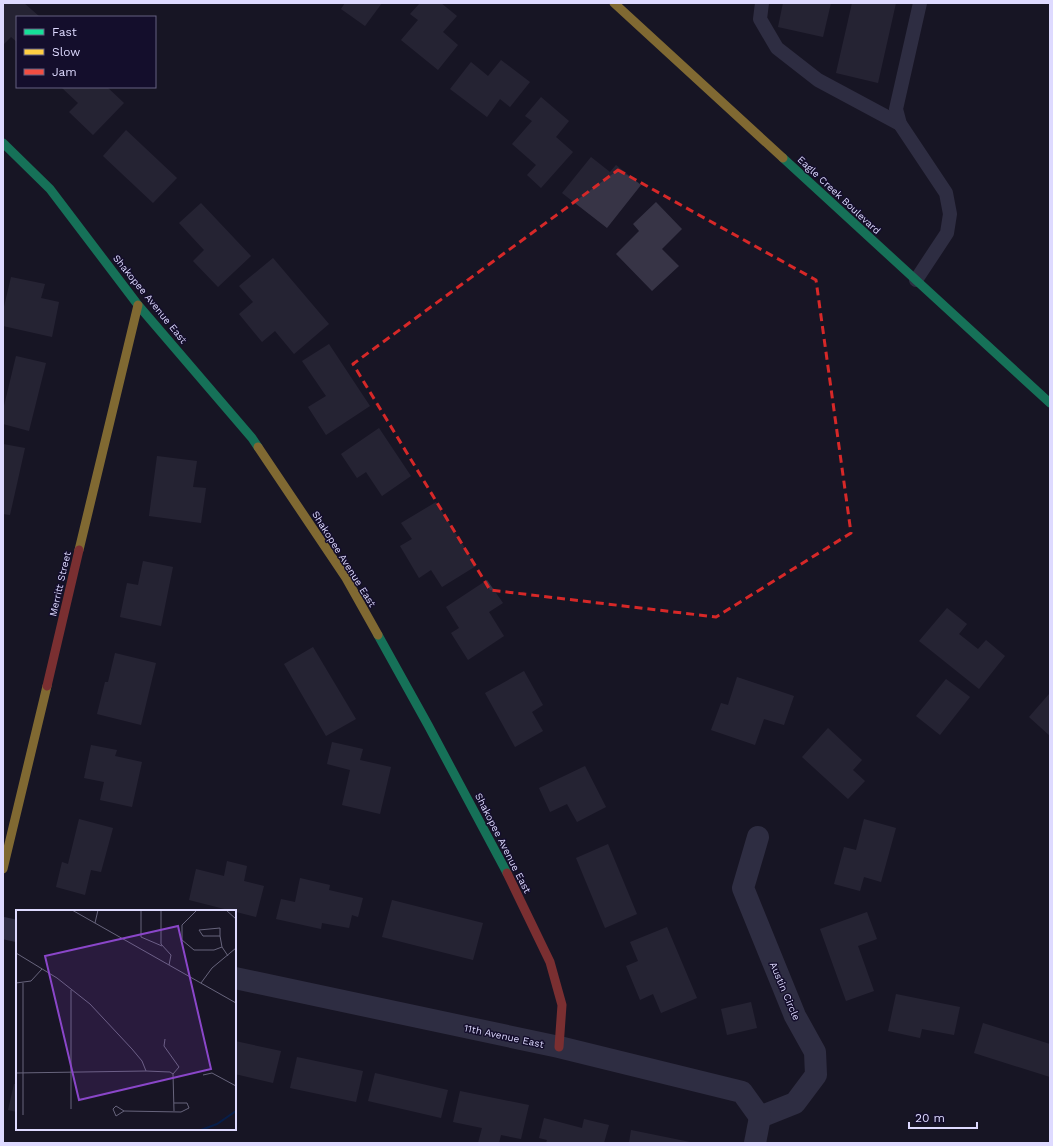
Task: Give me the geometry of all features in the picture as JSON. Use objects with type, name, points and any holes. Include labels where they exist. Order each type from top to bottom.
[{"type":"street","name":"Eagle Creek Boulevard","points":[[614,3],[1050,403]]},
{"type":"street","name":"Shakopee Avenue East","points":[[3,143],[50,189],[138,305],[252,438],[346,578],[490,839],[550,962],[562,1005],[559,1047]]},
{"type":"street","name":"Merritt Street","points":[[3,869],[138,305]]},
{"type":"street","name":"Austin Circle","points":[[758,837],[744,888],[795,1016],[815,1052],[816,1075],[795,1103],[760,1117]]},
{"type":"street","points":[[3,928],[16,931]]},
{"type":"street","name":"11th Avenue East","points":[[236,978],[559,1047],[742,1092],[760,1117]]},
{"type":"street","points":[[754,1143],[760,1117]]},
{"type":"lane","points":[[762,3],[760,19],[777,48],[818,80],[900,124]]},
{"type":"lane","points":[[916,280],[947,233],[950,214],[946,193],[900,124],[896,109],[920,3]]},
{"type":"highlighted area","points":[[618,170],[816,280],[851,533],[716,617],[490,590],[353,364]]},
{"type":"building","points":[[3,3],[24,3],[39,16],[16,16],[16,41],[11,37],[4,44]]},
{"type":"building","points":[[345,3],[382,3],[365,26],[341,9]]},
{"type":"building","points":[[420,3],[441,3],[457,16],[443,32],[458,45],[438,70],[401,40],[418,20],[410,14]]},
{"type":"building","points":[[783,3],[831,3],[823,37],[778,27]]},
{"type":"building","points":[[852,3],[896,3],[878,83],[836,73]]},
{"type":"building","points":[[501,60],[530,82],[510,107],[500,99],[487,117],[450,89],[471,62],[488,76]]},
{"type":"building","points":[[62,88],[108,88],[124,103],[93,135],[69,112],[78,103]]},
{"type":"building","points":[[541,97],[569,121],[556,137],[573,152],[541,188],[527,175],[536,165],[512,144],[532,121],[525,116]]},
{"type":"building","points":[[126,130],[177,178],[153,203],[103,156]]},
{"type":"building","points":[[591,157],[610,172],[616,165],[641,185],[607,228],[562,193]]},
{"type":"building","points":[[656,202],[682,229],[662,249],[679,266],[652,291],[616,254],[639,231],[633,224]]},
{"type":"building","points":[[201,203],[251,256],[218,287],[193,261],[204,250],[179,223]]},
{"type":"building","points":[[273,258],[329,324],[294,354],[275,331],[262,342],[239,314],[253,302],[239,286]]},
{"type":"building","points":[[11,277],[45,284],[41,298],[59,302],[52,337],[3,326],[3,311]]},
{"type":"building","points":[[329,344],[370,406],[326,435],[308,407],[326,396],[302,361]]},
{"type":"building","points":[[16,356],[46,363],[29,431],[3,424],[3,410]]},
{"type":"building","points":[[379,428],[411,476],[382,496],[366,472],[357,478],[341,454]]},
{"type":"building","points":[[3,444],[25,448],[10,515],[3,514]]},
{"type":"building","points":[[157,456],[197,461],[193,487],[206,488],[201,523],[149,516]]},
{"type":"building","points":[[436,502],[476,566],[442,587],[431,570],[419,578],[400,546],[412,539],[401,523]]},
{"type":"building","points":[[143,561],[173,567],[161,626],[120,617],[127,583],[138,585]]},
{"type":"building","points":[[487,580],[503,603],[489,612],[504,636],[468,660],[451,633],[459,628],[446,607]]},
{"type":"building","points":[[947,608],[967,624],[959,634],[978,649],[986,640],[1005,656],[979,689],[919,641]]},
{"type":"building","points":[[313,647],[356,719],[326,736],[284,664]]},
{"type":"building","points":[[115,653],[156,663],[141,725],[97,714],[105,682],[108,682]]},
{"type":"building","points":[[524,671],[543,705],[532,712],[543,731],[515,747],[485,693]]},
{"type":"building","points":[[737,677],[794,696],[784,725],[764,719],[755,745],[711,730],[721,703],[728,705]]},
{"type":"building","points":[[946,679],[970,697],[940,735],[916,716]]},
{"type":"building","points":[[1049,694],[1050,695],[1050,736],[1029,717]]},
{"type":"building","points":[[828,728],[862,760],[853,770],[865,781],[848,799],[802,757]]},
{"type":"building","points":[[332,742],[363,749],[360,760],[391,767],[380,814],[342,805],[350,770],[327,764]]},
{"type":"building","points":[[91,745],[117,750],[115,756],[142,762],[132,807],[100,800],[104,782],[84,778]]},
{"type":"building","points":[[585,766],[606,807],[577,822],[567,804],[550,812],[539,788]]},
{"type":"building","points":[[79,819],[113,828],[101,872],[91,870],[85,895],[56,887],[62,862],[68,864]]},
{"type":"building","points":[[864,819],[896,828],[881,882],[864,877],[860,891],[834,884],[844,847],[856,850]]},
{"type":"building","points":[[608,844],[637,914],[605,928],[576,858]]},
{"type":"building","points":[[227,861],[247,866],[244,881],[264,886],[256,917],[236,912],[236,910],[228,910],[189,900],[196,869],[224,876]]},
{"type":"building","points":[[300,878],[330,885],[329,890],[363,898],[358,917],[352,915],[349,928],[322,923],[321,929],[276,919],[281,899],[295,902]]},
{"type":"building","points":[[392,900],[483,923],[473,960],[382,937]]},
{"type":"building","points":[[867,912],[877,939],[858,946],[874,991],[846,1001],[820,929]]},
{"type":"building","points":[[667,927],[697,998],[661,1013],[653,994],[640,1000],[626,966],[638,961],[630,942]]},
{"type":"building","points":[[896,994],[960,1007],[954,1035],[922,1029],[920,1038],[888,1031]]},
{"type":"building","points":[[751,1002],[757,1028],[727,1035],[721,1009]]},
{"type":"building","points":[[983,1023],[1050,1044],[1050,1077],[974,1053]]},
{"type":"building","points":[[236,1041],[281,1051],[273,1083],[236,1074]]},
{"type":"building","points":[[297,1057],[363,1071],[356,1102],[290,1088]]},
{"type":"building","points":[[375,1073],[448,1090],[441,1118],[368,1101]]},
{"type":"building","points":[[14,1084],[16,1084],[16,1112],[8,1110]]},
{"type":"building","points":[[460,1091],[529,1105],[521,1139],[501,1135],[499,1143],[478,1143],[482,1128],[453,1122]]},
{"type":"building","points":[[544,1118],[582,1128],[584,1119],[609,1125],[604,1143],[546,1143],[547,1140],[539,1138]]},
{"type":"building","points":[[631,1130],[690,1142],[690,1143],[629,1143]]},
{"type":"traffic: fast","points":[[3,143],[50,189],[138,305],[252,438],[258,447]]},
{"type":"traffic: fast","points":[[783,158],[1050,403]]},
{"type":"traffic: fast","points":[[378,635],[507,873]]},
{"type":"traffic: slow","points":[[614,3],[783,158]]},
{"type":"traffic: slow","points":[[79,550],[138,305]]},
{"type":"traffic: slow","points":[[258,447],[346,578],[378,635]]},
{"type":"traffic: slow","points":[[3,869],[47,686]]},
{"type":"traffic: jam","points":[[47,686],[79,550]]},
{"type":"traffic: jam","points":[[507,873],[550,962],[562,1005],[559,1047]]}]
